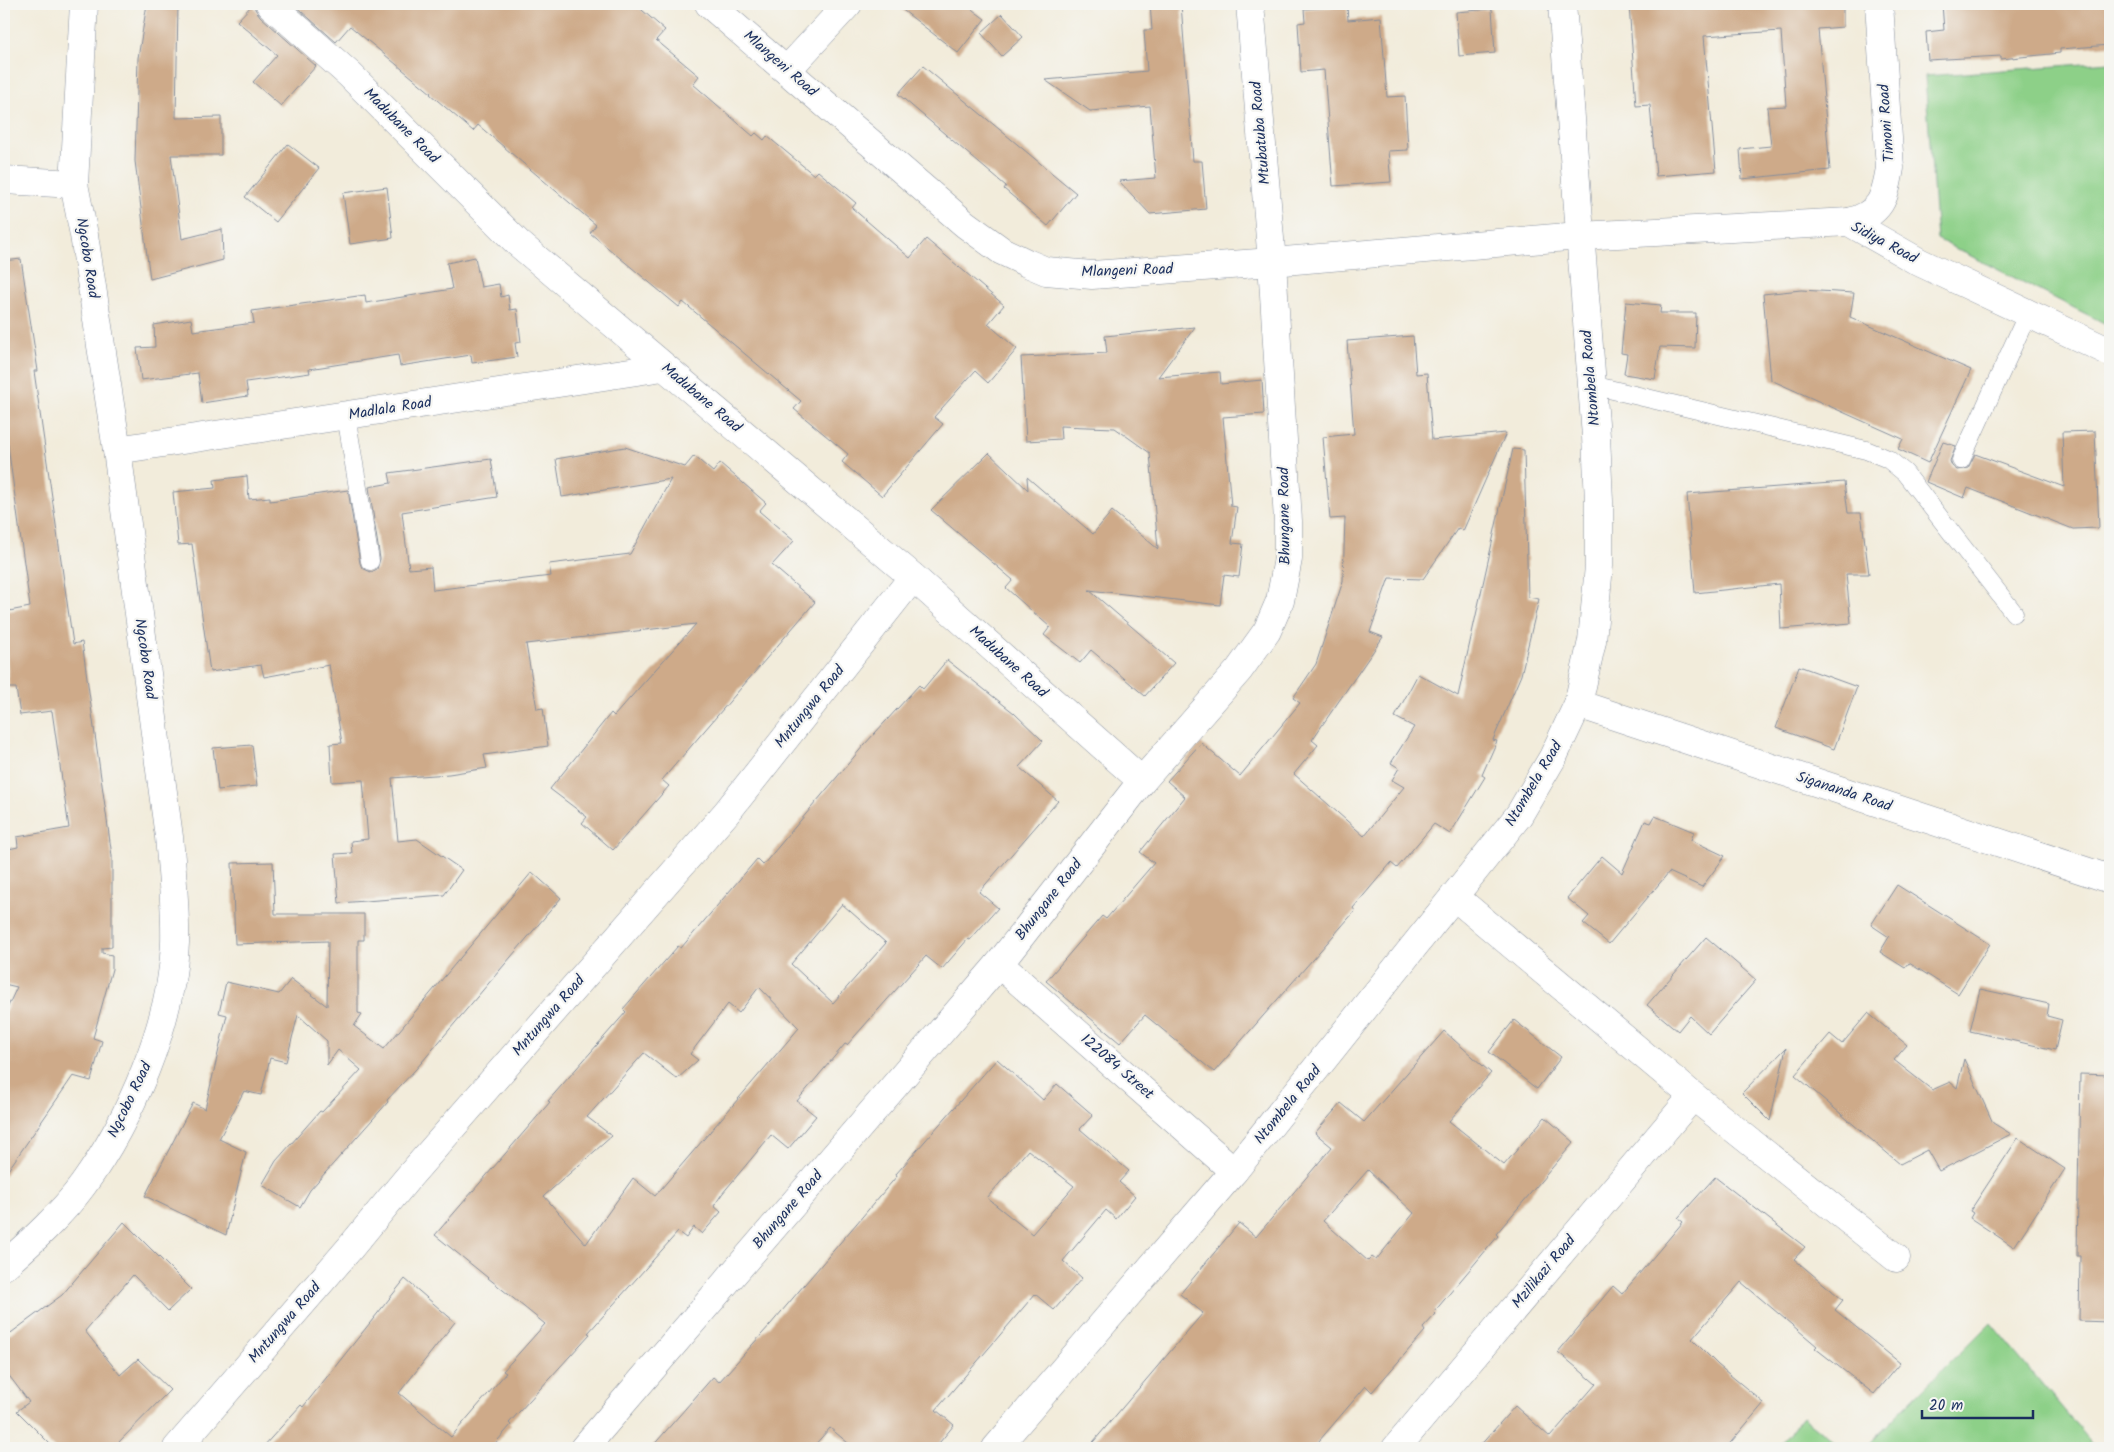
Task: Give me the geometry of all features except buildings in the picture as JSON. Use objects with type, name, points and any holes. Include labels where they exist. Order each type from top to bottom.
[{"type":"street","name":"Ngcobo Road","points":[[4,1266],[40,1234],[83,1185],[119,1126],[149,1063],[168,994],[175,944],[174,892],[169,837],[117,450],[84,235],[74,184],[84,4]]},
{"type":"street","name":"Madubane Road","points":[[270,4],[350,75],[518,243],[663,367],[804,483],[913,577],[1142,781]]},
{"type":"street","name":"Mlangeni Road","points":[[709,4],[965,224],[1002,251],[1046,271],[1092,274],[1272,262],[1579,236]]},
{"type":"street","points":[[787,70],[848,4]]},
{"type":"street","name":"Mtubatuba Road","points":[[1250,4],[1272,262]]},
{"type":"street","name":"Ntombela Road","points":[[996,1448],[1234,1171],[1455,897],[1519,815],[1553,757],[1578,704],[1592,640],[1599,566],[1599,501],[1592,385],[1562,4]]},
{"type":"street","name":"Timoni Road","points":[[1849,222],[1864,219],[1877,209],[1886,192],[1890,168],[1879,4]]},
{"type":"street","points":[[4,180],[74,184]]},
{"type":"street","name":"Sidiya Road","points":[[1579,236],[1849,222],[1919,262],[2110,352]]},
{"type":"street","name":"Bhungane Road","points":[[584,1448],[999,964],[1142,781],[1239,670],[1267,631],[1280,601],[1288,559],[1288,521],[1272,262]]},
{"type":"street","name":"Madlala Road","points":[[117,450],[663,367]]},
{"type":"street","name":"Mntungwa Road","points":[[177,1448],[343,1256],[406,1179],[726,812],[913,577]]},
{"type":"street","name":"Sigananda Road","points":[[1578,704],[2089,874],[2110,879]]},
{"type":"street","points":[[1455,897],[1693,1096],[1896,1258]]},
{"type":"street","name":"122084 Street","points":[[999,964],[1234,1171]]},
{"type":"street","name":"Mzilikazi Road","points":[[1396,1448],[1693,1096]]},
{"type":"lane","points":[[1961,460],[2028,313]]},
{"type":"lane","points":[[1592,385],[1866,450],[1888,459],[1905,473],[2014,613]]},
{"type":"lane","points":[[346,415],[370,561]]},
{"type":"green space","points":[[2110,62],[2110,326],[1937,239],[1925,76]]},
{"type":"green space","points":[[1990,1322],[2096,1448],[1864,1448]]},
{"type":"green space","points":[[1803,1417],[1842,1448],[1777,1448]]}]
